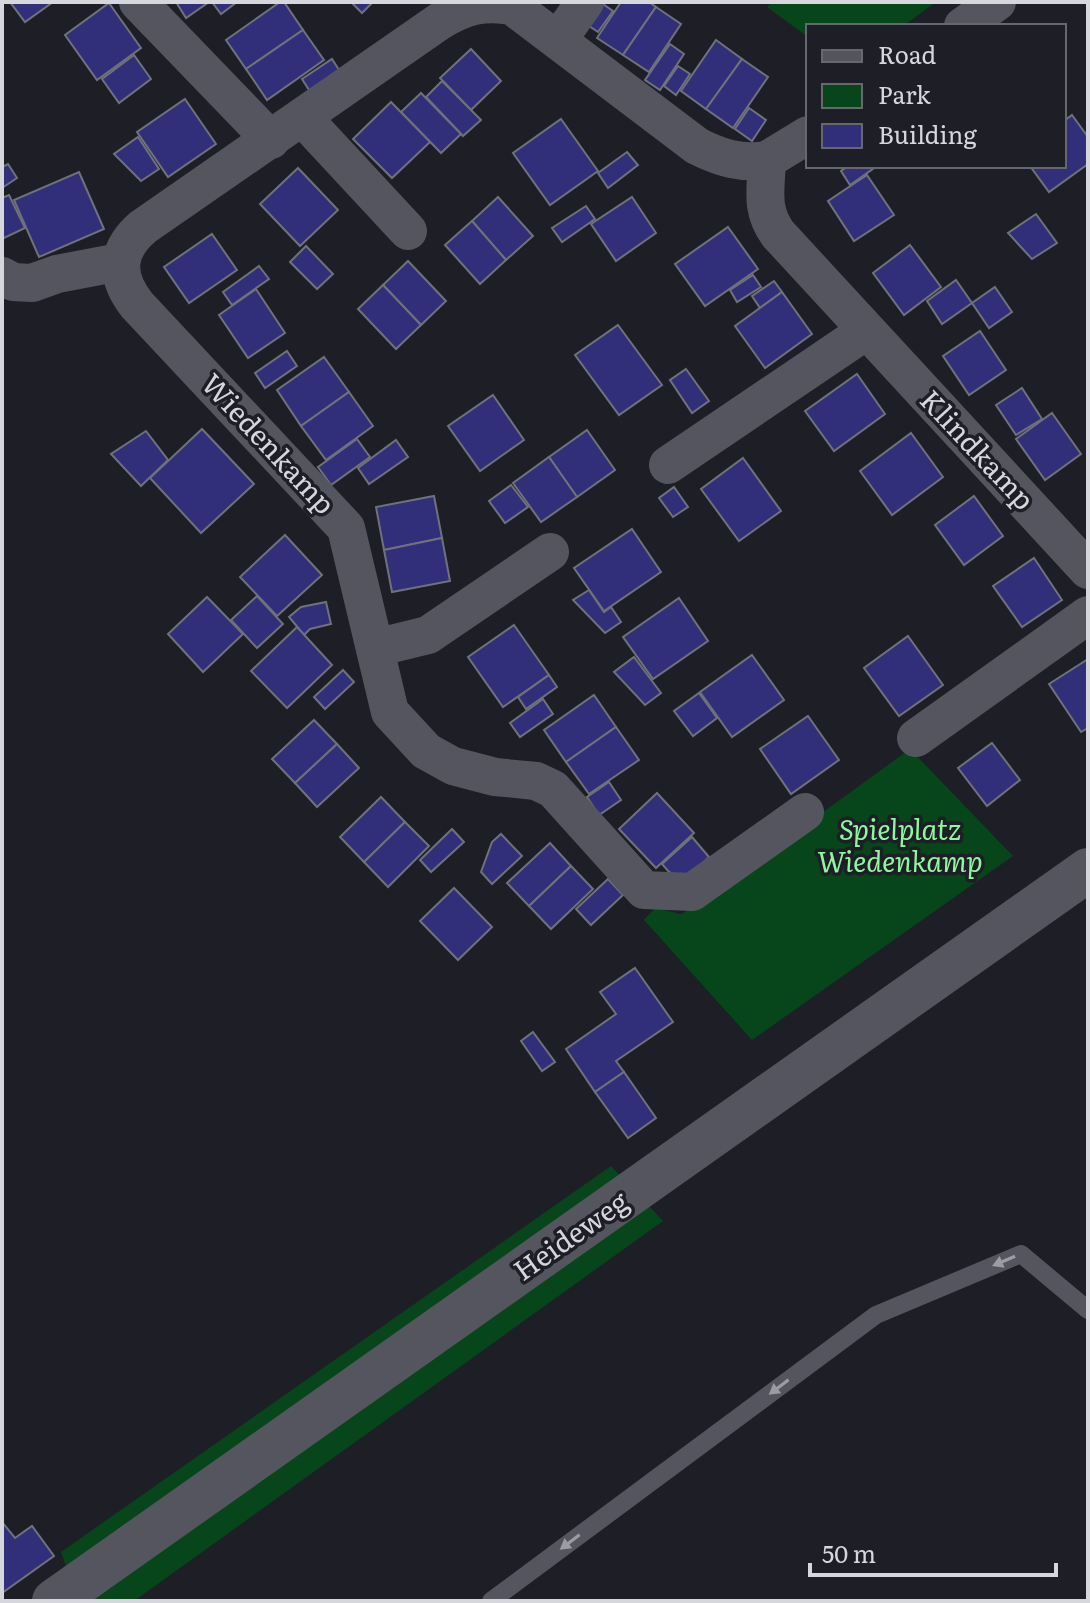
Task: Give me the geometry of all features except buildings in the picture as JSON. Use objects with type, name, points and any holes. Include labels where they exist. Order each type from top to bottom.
[{"type":"main road","name":"Heideweg","points":[[54,1601],[1088,870]]},
{"type":"street","points":[[138,2],[271,140]]},
{"type":"street","points":[[558,40],[585,2]]},
{"type":"street","points":[[966,24],[997,2]]},
{"type":"street","points":[[2,276],[13,282],[32,283],[57,274],[120,262],[128,243],[143,227],[456,11],[482,3],[509,4],[697,146],[720,157],[738,162],[767,160],[806,136]]},
{"type":"street","points":[[303,118],[408,231]]},
{"type":"street","name":"Klindkamp","points":[[767,160],[765,209],[770,223],[1088,570]]},
{"type":"street","name":"Wiedenkamp","points":[[120,262],[124,284],[137,305],[346,528],[390,712],[426,751],[453,766],[495,777],[536,781],[553,789],[644,890],[692,892],[805,812]]},
{"type":"street","points":[[668,465],[866,331]]},
{"type":"street","points":[[375,648],[428,635],[550,552]]},
{"type":"street","points":[[916,738],[1088,615]]},
{"type":"lane","points":[[491,1601],[876,1315],[1021,1254],[1088,1310]]},
{"type":"green space","points":[[773,2],[936,2],[906,24],[806,24],[806,36],[767,7]]},
{"type":"green space","name":"Spielplatz Wiedenkamp","points":[[910,749],[1013,856],[752,1040],[644,920],[655,908],[681,914],[687,911]]},
{"type":"green space","points":[[611,1166],[663,1221],[134,1601],[78,1601],[61,1552]]}]
